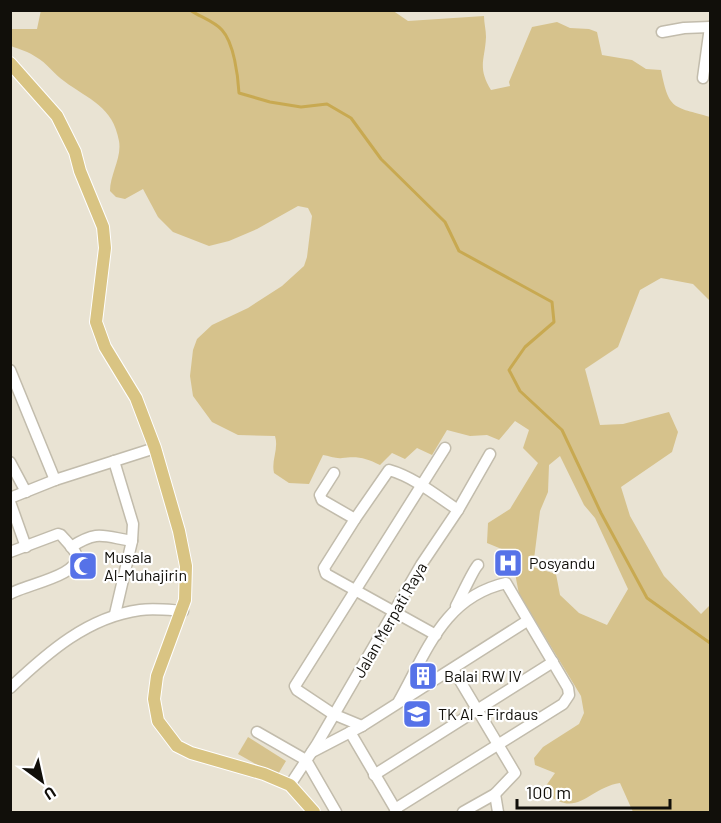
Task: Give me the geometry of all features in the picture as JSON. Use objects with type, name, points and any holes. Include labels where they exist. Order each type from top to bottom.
[{"type":"main road","points":[[10,63],[57,116],[75,152],[105,238],[104,270],[96,322],[105,347],[136,398],[155,448],[179,531],[186,566],[185,600],[183,611],[157,676],[155,714],[177,746],[291,785],[314,813]]},
{"type":"street","points":[[662,32],[710,27],[703,78]]},
{"type":"street","points":[[10,370],[55,480]]},
{"type":"street","points":[[26,547],[10,500],[55,480],[155,448]]},
{"type":"street","points":[[362,726],[333,714],[297,690],[295,686],[423,487],[445,448]]},
{"type":"street","name":"Jalan Merpati Raya","points":[[291,785],[340,706],[421,565],[458,510],[490,454]]},
{"type":"street","points":[[114,461],[132,516],[132,541],[115,614]]},
{"type":"street","points":[[10,462],[26,492]]},
{"type":"street","points":[[436,635],[326,574],[324,570],[325,565],[389,470],[423,487],[458,510]]},
{"type":"street","points":[[334,473],[320,495],[322,500],[355,519]]},
{"type":"street","points":[[10,552],[50,535],[58,534],[76,553],[76,560],[72,567],[52,579],[10,594]]},
{"type":"street","points":[[71,547],[95,535],[132,541]]},
{"type":"street","points":[[399,701],[436,635],[454,609],[472,577],[474,568],[478,565]]},
{"type":"street","points":[[350,732],[396,811],[563,704],[569,695],[568,688],[506,583],[485,590],[454,609]]},
{"type":"street","points":[[10,688],[53,650],[99,620],[115,614],[143,609],[183,611]]},
{"type":"street","points":[[309,756],[362,726],[527,621]]},
{"type":"street","points":[[374,775],[553,662]]},
{"type":"street","points":[[453,669],[515,773],[495,794],[463,813]]},
{"type":"street","points":[[257,732],[309,756],[336,813]]},
{"type":"street","points":[[495,794],[498,813]]},
{"type":"shaded area","points":[[41,10],[392,10],[408,21],[484,16],[486,37],[483,69],[491,90],[510,86],[509,82],[532,27],[557,22],[570,28],[597,32],[602,55],[632,60],[646,69],[661,70],[667,93],[675,105],[710,117],[710,301],[693,284],[661,278],[640,290],[618,347],[585,369],[600,425],[623,424],[669,412],[678,432],[672,452],[621,487],[630,516],[664,576],[701,614],[710,605],[710,812],[633,812],[620,783],[574,803],[565,803],[555,799],[543,790],[555,773],[535,765],[534,758],[543,747],[579,724],[584,713],[581,696],[519,594],[511,553],[487,543],[488,523],[510,509],[538,463],[523,448],[529,430],[515,421],[499,440],[487,435],[470,436],[447,430],[432,455],[417,448],[405,459],[392,453],[380,465],[362,458],[338,458],[323,455],[309,484],[289,483],[274,473],[275,436],[238,435],[212,422],[193,396],[190,376],[193,350],[197,339],[212,325],[248,308],[282,286],[304,266],[312,216],[308,208],[298,206],[257,229],[229,241],[209,246],[173,232],[158,217],[143,189],[125,199],[116,197],[110,191],[119,141],[116,129],[106,112],[60,78],[40,59],[11,46],[11,29],[37,29]],"holes":[[[560,456],[584,505],[595,518],[628,589],[607,625],[579,613],[560,595],[556,574],[533,567],[540,511],[548,492],[549,465]]]},
{"type":"shaded area","points":[[248,737],[286,761],[277,776],[238,754]]},
{"type":"waterway","points":[[190,10],[215,24],[226,36],[235,60],[239,93],[270,102],[301,107],[327,104],[351,118],[381,159],[445,222],[459,251],[552,302],[554,322],[525,347],[509,370],[520,391],[562,430],[601,513],[647,598],[710,643]]},
{"type":"place","name":"Posyandu","points":[[508,563]]},
{"type":"place","name":"Musala Al-Muhajirin","points":[[83,566]]},
{"type":"place","name":"Balai RW IV","points":[[423,676]]},
{"type":"place","name":"TK Al - Firdaus","points":[[417,714]]}]
